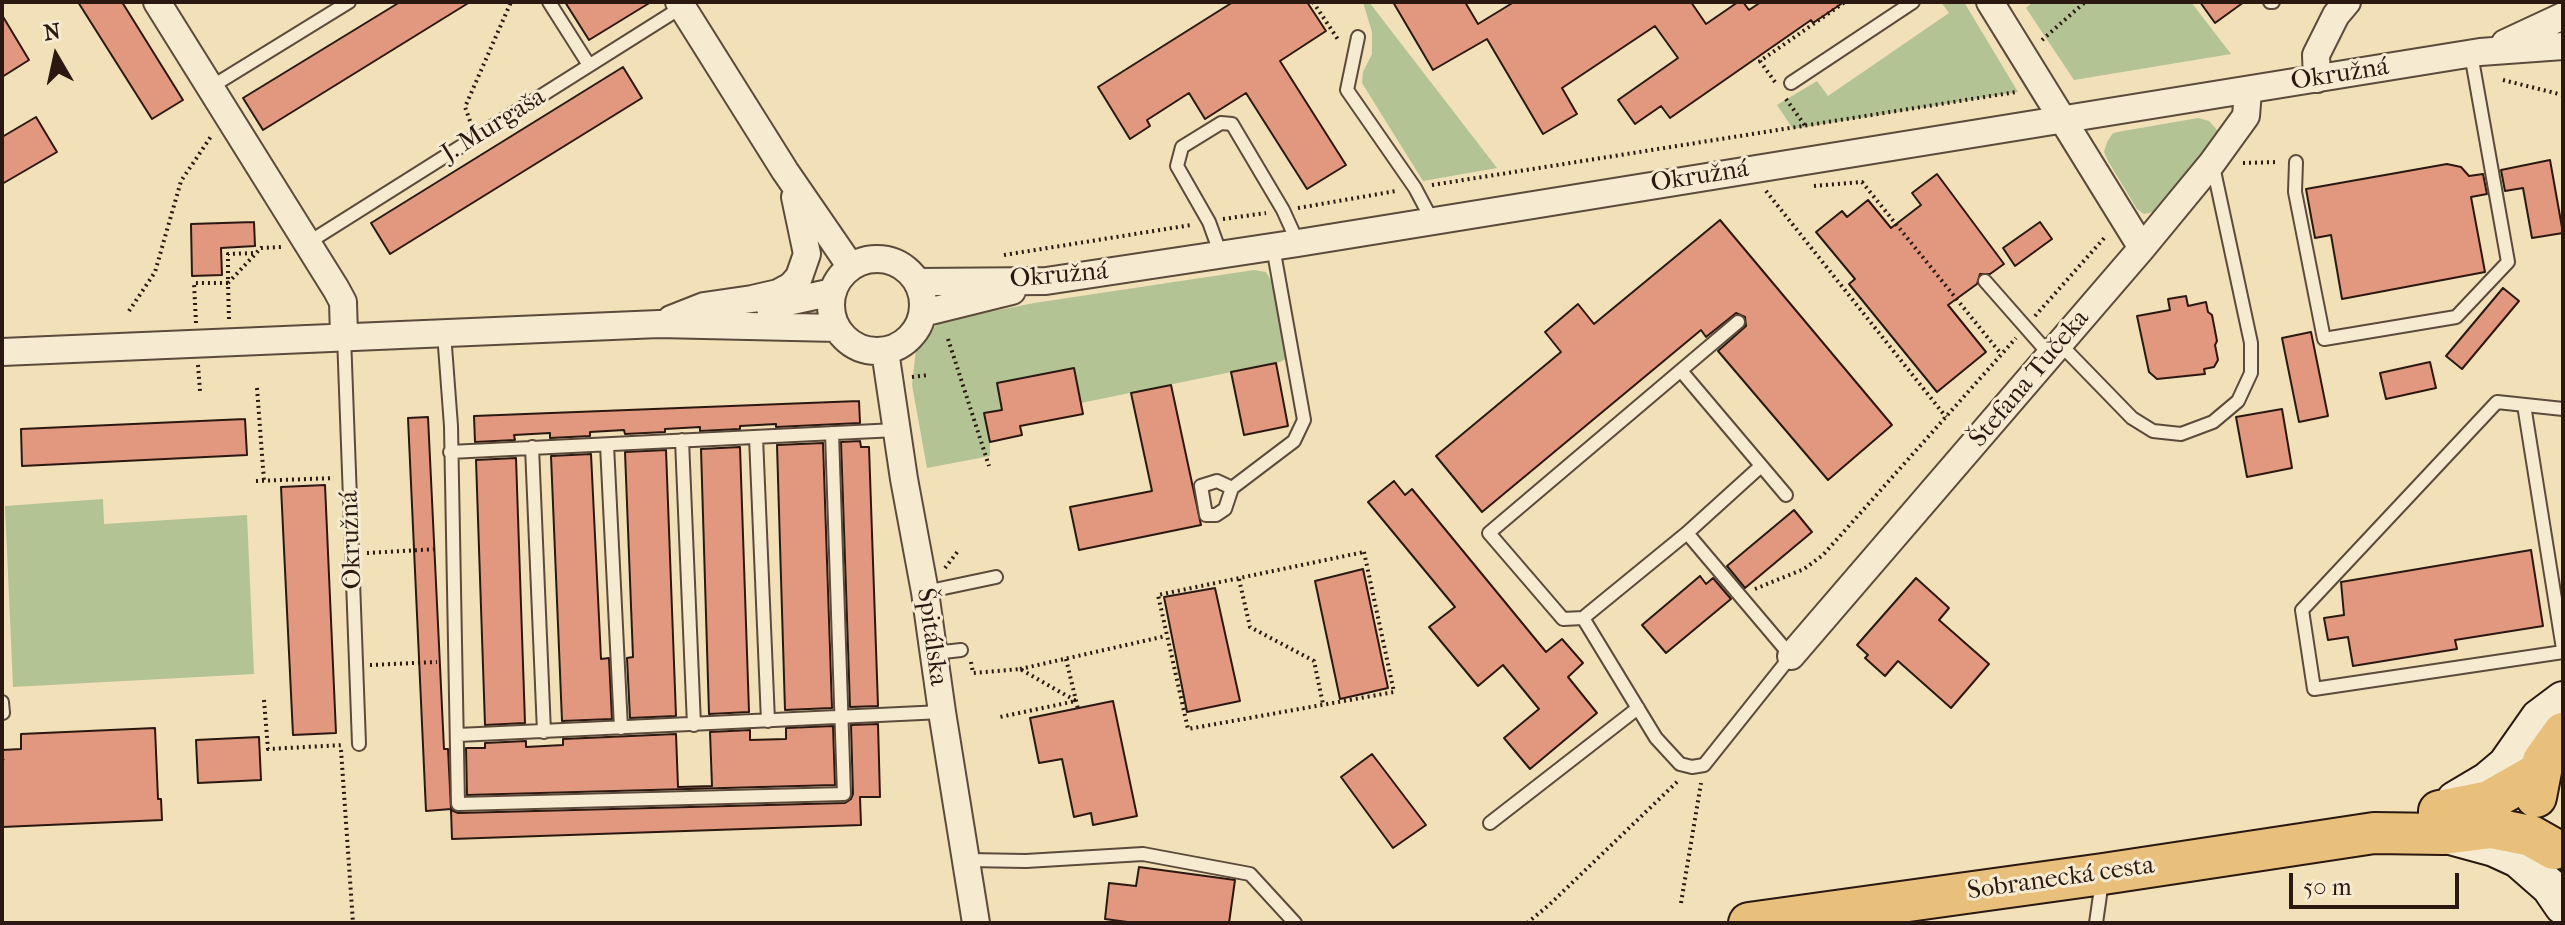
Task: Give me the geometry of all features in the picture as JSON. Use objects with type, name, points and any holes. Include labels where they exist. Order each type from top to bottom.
[{"type":"main road","points":[[2559,853],[2547,838],[2537,813],[2536,800],[2538,773],[2549,749],[2563,733]]},
{"type":"main road","points":[[2441,823],[2489,801],[2538,773]]},
{"type":"main road","points":[[2441,823],[2531,836],[2559,853]]},
{"type":"main road","name":"Sobranecká cesta","points":[[1749,923],[2441,823]]},
{"type":"street","points":[[157,2],[343,302],[344,336]]},
{"type":"street","points":[[1990,2],[2142,248]]},
{"type":"street","points":[[680,4],[785,171],[851,267]]},
{"type":"street","points":[[2317,79],[2316,55],[2337,9]]},
{"type":"street","points":[[2475,53],[2537,30],[2563,16]]},
{"type":"street","points":[[2475,53],[2563,46]]},
{"type":"street","name":"Okružná","points":[[918,282],[1046,281],[2475,53]]},
{"type":"street","name":"Štefana Tučeka","points":[[1791,656],[2212,163],[2246,116],[2248,91]]},
{"type":"street","points":[[659,324],[704,306],[778,293],[799,277],[806,262],[806,241],[785,171]]},
{"type":"street","points":[[863,261],[890,261],[902,266],[918,282],[924,298],[923,313],[910,338],[898,346],[885,351],[870,351],[857,346],[837,328],[833,316],[833,292],[837,282],[851,267],[863,261]]},
{"type":"street","points":[[923,313],[1046,281]]},
{"type":"street","points":[[659,324],[811,299],[833,292]]},
{"type":"street","points":[[2,352],[659,324],[837,328]]},
{"type":"street","name":"Špitálska","points":[[885,351],[976,923]]},
{"type":"street","points":[[2563,700],[2539,718],[2506,765],[2441,823],[2518,859],[2550,887],[2563,906]]},
{"type":"lane","points":[[211,87],[349,2]]},
{"type":"lane","points":[[549,2],[589,65]]},
{"type":"lane","points":[[1791,83],[1913,2]]},
{"type":"lane","name":"J. Murgaša","points":[[305,245],[680,4]]},
{"type":"lane","points":[[1358,37],[1347,90],[1415,188],[1432,220]]},
{"type":"lane","points":[[2296,162],[2295,192],[2324,339],[2456,317],[2508,262],[2475,53]]},
{"type":"lane","points":[[1221,255],[1209,222],[1177,166],[1182,147],[1221,123],[1232,124],[1283,210],[1304,420],[1294,441],[1232,488]]},
{"type":"lane","points":[[1985,281],[2025,327],[2132,418],[2153,431],[2181,434],[2213,422],[2238,401],[2251,373],[2251,343],[2212,163]]},
{"type":"lane","points":[[1738,322],[1489,533],[1563,619],[1583,618],[1687,533],[1761,466]]},
{"type":"lane","points":[[444,333],[451,426],[458,804],[844,794],[832,433]]},
{"type":"lane","name":"Okružná","points":[[344,336],[359,744]]},
{"type":"lane","points":[[1682,372],[1786,495]]},
{"type":"lane","points":[[2524,405],[2563,650],[2314,689],[2302,610],[2497,402],[2563,409]]},
{"type":"lane","points":[[450,452],[896,430]]},
{"type":"lane","points":[[756,437],[768,721]]},
{"type":"lane","points":[[682,440],[694,725]]},
{"type":"lane","points":[[607,445],[621,728]]},
{"type":"lane","points":[[532,447],[544,732]]},
{"type":"lane","points":[[1583,618],[1656,738],[1680,764],[1698,766],[1791,656],[1687,533]]},
{"type":"lane","points":[[925,592],[996,577]]},
{"type":"lane","points":[[934,653],[961,650]]},
{"type":"lane","points":[[2,702],[3,713]]},
{"type":"lane","points":[[1490,823],[1638,708]]},
{"type":"lane","points":[[458,735],[942,712]]},
{"type":"lane","points":[[967,860],[1026,861],[1143,854],[1250,874],[1295,923]]},
{"type":"lane","points":[[2096,923],[2103,874]]},
{"type":"path","points":[[477,137],[465,107],[511,2]]},
{"type":"path","points":[[1313,2],[1353,63]]},
{"type":"path","points":[[2040,42],[2085,2]]},
{"type":"path","points":[[2503,80],[2563,95]]},
{"type":"path","points":[[1004,255],[2018,92]]},
{"type":"path","points":[[129,311],[155,272],[181,181],[227,114]]},
{"type":"path","points":[[2212,163],[2296,162]]},
{"type":"path","points":[[1814,186],[1862,182],[2001,354]]},
{"type":"path","points":[[1782,189],[1766,191],[1946,417]]},
{"type":"path","points":[[1741,598],[1758,587],[1804,569],[1823,555],[2110,232]]},
{"type":"path","points":[[196,325],[194,283],[228,283],[261,248],[305,245]]},
{"type":"path","points":[[230,341],[228,254],[257,253]]},
{"type":"path","points":[[948,339],[989,466]]},
{"type":"path","points":[[198,359],[200,391]]},
{"type":"path","points":[[910,378],[929,375]]},
{"type":"path","points":[[257,388],[264,481]]},
{"type":"path","points":[[256,481],[350,477]]},
{"type":"path","points":[[352,554],[452,548]]},
{"type":"path","points":[[1364,552],[1394,692],[1188,729],[1166,636],[1158,595],[1364,552]]},
{"type":"path","points":[[1239,579],[1250,627],[1314,661],[1323,704]]},
{"type":"path","points":[[971,661],[973,673],[1020,669],[1166,636]]},
{"type":"path","points":[[1066,659],[1078,709]]},
{"type":"path","points":[[356,666],[456,661]]},
{"type":"path","points":[[1020,669],[1076,701]]},
{"type":"path","points":[[264,700],[268,749],[359,744]]},
{"type":"path","points":[[1000,717],[1076,701]]},
{"type":"path","points":[[341,745],[353,923]]},
{"type":"path","points":[[1681,903],[1698,766]]},
{"type":"path","points":[[1527,923],[1698,766]]},
{"type":"green space","points":[[1363,2],[1369,2],[1497,168],[1423,181],[1362,83],[1363,72],[1372,54],[1372,32]]},
{"type":"green space","points":[[1941,2],[1964,2],[2018,92],[1793,129],[1777,105],[1817,81],[1828,96],[1949,13]]},
{"type":"green space","points":[[2033,2],[2191,2],[2231,54],[2074,80],[2026,8]]},
{"type":"green space","points":[[2198,118],[2209,121],[2217,130],[2218,140],[2158,211],[2144,214],[2137,209],[2108,161],[2104,152],[2107,142],[2113,133]]},
{"type":"green space","points":[[1254,270],[1266,272],[1273,284],[1289,357],[1280,362],[1081,403],[1074,368],[998,383],[1002,410],[985,414],[990,456],[927,468],[912,385],[916,349],[939,322],[1034,303]]},
{"type":"green space","points":[[103,499],[104,524],[247,515],[254,674],[13,687],[5,506]]},
{"type":"building","points":[[78,2],[122,2],[183,100],[152,119]]},
{"type":"building","points":[[400,2],[470,2],[263,130],[243,98]]},
{"type":"building","points":[[565,2],[651,2],[589,40]]},
{"type":"building","points":[[1233,2],[1307,2],[1326,31],[1280,61],[1346,165],[1307,189],[1246,93],[1205,119],[1189,93],[1147,120],[1150,126],[1130,139],[1098,87]]},
{"type":"building","points":[[1393,2],[1465,2],[1478,24],[1514,2],[1691,2],[1706,24],[1738,2],[1743,2],[1749,10],[1761,2],[1844,2],[1813,23],[1811,20],[1670,118],[1661,106],[1635,124],[1618,100],[1678,58],[1655,26],[1562,88],[1577,114],[1543,134],[1487,39],[1433,70]]},
{"type":"building","points":[[2200,2],[2244,2],[2215,23]]},
{"type":"building","points":[[2,15],[29,60],[2,77]]},
{"type":"building","points":[[623,67],[642,98],[390,254],[371,223]]},
{"type":"building","points":[[36,117],[57,152],[2,184],[2,137]]},
{"type":"building","points":[[2550,160],[2563,233],[2532,238],[2523,188],[2505,191],[2501,170]]},
{"type":"building","points":[[2447,164],[2461,167],[2469,176],[2483,174],[2487,194],[2471,197],[2485,272],[2342,299],[2331,235],[2315,238],[2306,189]]},
{"type":"building","points":[[1937,174],[2004,264],[1990,274],[1980,274],[1977,284],[1948,305],[1986,352],[1937,392],[1849,284],[1855,279],[1816,232],[1842,211],[1847,217],[1868,200],[1891,228],[1921,205],[1912,193]]},
{"type":"building","points":[[1720,220],[1892,425],[1828,480],[1718,351],[1746,326],[1745,317],[1736,313],[1706,337],[1701,330],[1482,512],[1436,456],[1561,352],[1545,332],[1578,304],[1594,324]]},
{"type":"building","points":[[254,222],[255,246],[221,248],[222,275],[192,276],[191,224]]},
{"type":"building","points":[[2040,222],[2052,239],[2015,266],[2003,248]]},
{"type":"building","points":[[2503,288],[2519,301],[2462,369],[2446,356]]},
{"type":"building","points":[[2186,296],[2188,306],[2206,302],[2212,315],[2218,360],[2214,367],[2204,369],[2205,374],[2157,379],[2149,372],[2137,316],[2170,310],[2168,299]]},
{"type":"building","points":[[2311,332],[2328,416],[2299,422],[2282,338]]},
{"type":"building","points":[[2430,362],[2436,388],[2386,399],[2380,373]]},
{"type":"building","points":[[1276,363],[1288,426],[1244,435],[1231,372]]},
{"type":"building","points":[[1074,368],[1083,414],[1020,426],[1022,435],[990,442],[984,413],[1002,410],[997,383]]},
{"type":"building","points":[[1171,385],[1201,525],[1079,550],[1070,507],[1152,491],[1131,393]]},
{"type":"building","points":[[859,401],[860,423],[776,427],[776,424],[700,431],[700,427],[625,434],[624,430],[550,438],[550,433],[514,435],[515,440],[475,442],[474,416]]},
{"type":"building","points":[[2282,409],[2292,468],[2247,477],[2236,417]]},
{"type":"building","points":[[428,417],[444,749],[448,749],[451,809],[426,811],[408,418]]},
{"type":"building","points":[[245,419],[247,455],[22,466],[21,429]]},
{"type":"building","points":[[860,441],[861,447],[869,447],[878,706],[850,707],[841,442]]},
{"type":"building","points":[[823,443],[832,708],[785,710],[777,445]]},
{"type":"building","points":[[740,447],[749,712],[709,714],[701,449]]},
{"type":"building","points":[[666,450],[676,716],[630,718],[627,658],[633,657],[625,452]]},
{"type":"building","points":[[591,454],[601,659],[609,658],[612,719],[562,721],[551,456]]},
{"type":"building","points":[[516,458],[525,723],[485,725],[476,460]]},
{"type":"building","points":[[1394,481],[1405,495],[1412,489],[1546,652],[1562,639],[1583,663],[1568,677],[1597,713],[1530,769],[1504,738],[1539,709],[1503,665],[1478,686],[1429,627],[1455,607],[1368,502]]},
{"type":"building","points":[[325,485],[336,733],[293,735],[281,487]]},
{"type":"building","points":[[1794,510],[1812,532],[1745,588],[1727,566]]},
{"type":"building","points":[[2531,550],[2543,626],[2455,640],[2457,649],[2353,666],[2348,637],[2328,640],[2324,618],[2344,615],[2341,582]]},
{"type":"building","points":[[1363,569],[1388,688],[1340,699],[1315,581]]},
{"type":"building","points":[[1700,576],[1706,584],[1713,578],[1731,599],[1666,653],[1642,625]]},
{"type":"building","points":[[1916,578],[1949,608],[1939,620],[1989,664],[1951,708],[1898,661],[1885,676],[1865,658],[1868,655],[1857,645]]},
{"type":"building","points":[[1215,588],[1240,701],[1187,712],[1164,597]]},
{"type":"building","points":[[1113,701],[1137,816],[1093,825],[1091,813],[1074,817],[1062,759],[1039,763],[1030,718]]},
{"type":"building","points":[[878,724],[880,797],[860,797],[861,825],[452,839],[451,810],[458,813],[845,803],[853,794],[851,725]]},
{"type":"building","points":[[833,726],[835,785],[467,795],[466,748],[485,748],[485,743],[526,741],[526,747],[563,745],[563,739],[676,734],[678,787],[712,786],[710,732],[750,730],[750,740],[786,739],[786,728]]},
{"type":"building","points":[[155,728],[162,820],[2,827],[2,750],[21,749],[21,734]]},
{"type":"building","points":[[259,737],[261,780],[198,783],[196,740]]},
{"type":"building","points":[[1372,754],[1426,825],[1393,848],[1341,777]]},
{"type":"building","points":[[1139,867],[1235,880],[1229,923],[1135,923],[1105,919],[1109,883],[1136,886]]}]
